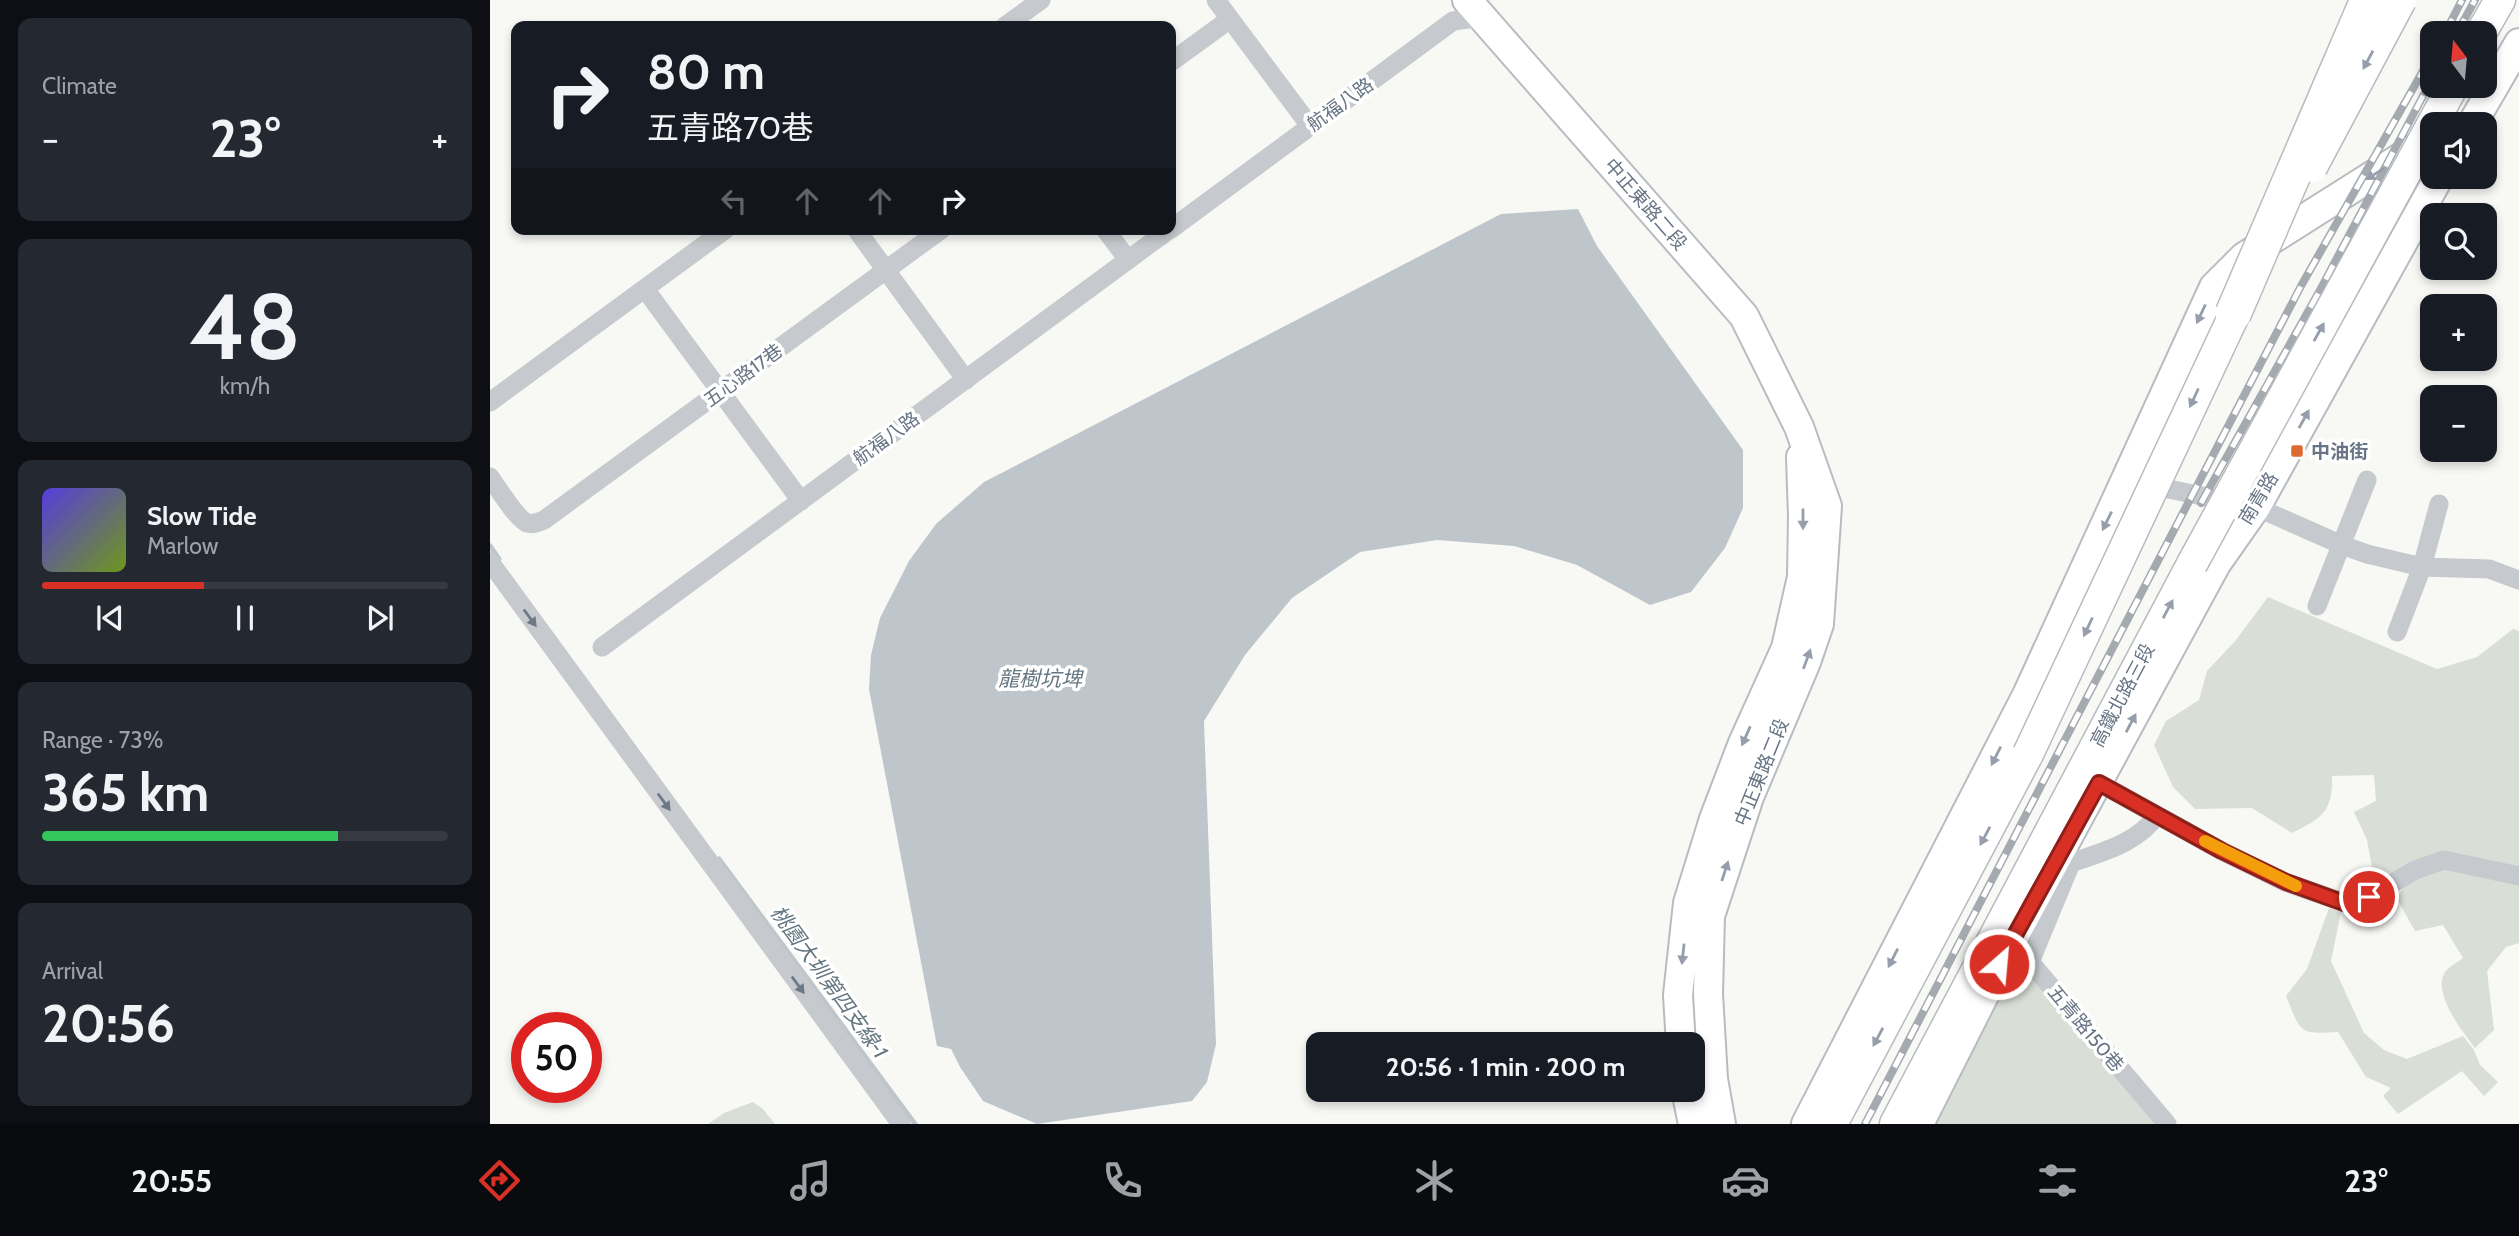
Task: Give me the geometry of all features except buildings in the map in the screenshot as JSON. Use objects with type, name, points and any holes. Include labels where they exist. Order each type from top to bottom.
[{"type":"highway","points":[[2234,314],[2368,0]]},
{"type":"main road","points":[[1832,1124],[2028,754],[2234,314],[2400,0]]},
{"type":"main road","points":[[2489,21],[2500,0]]},
{"type":"main road","name":"中正東路二段","points":[[1474,8],[1744,316],[1799,426],[1827,506],[1819,624],[1806,662],[1749,797],[1710,916],[1708,994],[1713,1079],[1721,1124]]},
{"type":"main road","points":[[2480,112],[2519,43]]},
{"type":"main road","name":"南青路","points":[[2192,564],[2446,98]]},
{"type":"main road","points":[[1806,1124],[2027,695],[2214,287],[2244,257],[2420,145]]},
{"type":"main road","name":"南青路","points":[[2099,783],[2216,564],[2256,506],[2431,189]]},
{"type":"main road","name":"中正東路二段","points":[[1680,1032],[1678,995],[1688,903],[1714,819],[1743,743],[1786,648],[1802,577],[1803,517],[1799,426]]},
{"type":"main road","points":[[2222,498],[2233,539]]},
{"type":"main road","name":"高鐵北路三段","points":[[1895,1124],[2192,564]]},
{"type":"main road","points":[[1919,1124],[2011,942],[2099,783]]},
{"type":"main road","points":[[1688,1102],[1693,1124]]},
{"type":"street","points":[[1012,21],[1041,0]]},
{"type":"street","points":[[1216,0],[1310,126]]},
{"type":"street","name":"航福八路","points":[[1176,225],[1474,8]]},
{"type":"street","points":[[1176,58],[1230,19]]},
{"type":"street","points":[[490,402],[718,235]]},
{"type":"street","points":[[860,235],[966,380]]},
{"type":"street","name":"五心路17巷","points":[[490,477],[527,523],[535,524],[544,520],[934,235]]},
{"type":"street","points":[[1109,235],[1128,260]]},
{"type":"street","name":"航福八路","points":[[603,647],[1162,235]]},
{"type":"street","points":[[645,289],[801,501]]},
{"type":"street","points":[[2126,480],[2256,506],[2342,545],[2422,567],[2489,569],[2519,580]]},
{"type":"street","points":[[2317,606],[2367,480]]},
{"type":"street","points":[[2397,632],[2422,567],[2439,504]]},
{"type":"street","points":[[490,562],[901,1124]]},
{"type":"street","points":[[2099,783],[2222,851],[2286,882],[2347,904],[2369,897],[2415,870],[2444,860],[2519,876]]},
{"type":"street","name":"五青路150巷","points":[[2157,815],[2148,828],[2119,846],[2071,863],[2030,962],[2167,1124]]},
{"type":"shaded area","points":[[2268,597],[2437,669],[2477,657],[2513,629],[2519,631],[2519,943],[2506,947],[2487,971],[2494,1030],[2475,1048],[2450,1012],[2442,990],[2445,972],[2463,958],[2443,925],[2415,931],[2397,899],[2407,880],[2372,867],[2367,840],[2354,812],[2376,801],[2374,775],[2332,776],[2330,798],[2324,812],[2292,833],[2252,808],[2195,809],[2173,787],[2154,745],[2166,721],[2199,700],[2207,671],[2236,640]]},
{"type":"shaded area","points":[[2329,908],[2341,912],[2331,961],[2364,1033],[2384,1050],[2407,1059],[2463,1036],[2474,1050],[2480,1065],[2498,1082],[2484,1096],[2462,1071],[2398,1114],[2383,1096],[2391,1088],[2366,1077],[2338,1032],[2315,1033],[2298,1024],[2286,996],[2307,969]]},
{"type":"shaded area","points":[[2029,974],[2155,1124],[1935,1124],[2006,979],[2018,987]]},
{"type":"shaded area","points":[[753,1102],[763,1109],[775,1124],[708,1124],[724,1113]]},
{"type":"water","name":"龍樹坑埤","points":[[1578,209],[1597,246],[1743,450],[1743,508],[1725,548],[1691,592],[1650,605],[1577,565],[1514,546],[1437,540],[1360,552],[1292,598],[1245,655],[1204,721],[1216,1044],[1207,1082],[1192,1101],[1037,1124],[983,1101],[951,1049],[937,1046],[869,689],[871,655],[880,618],[909,561],[936,524],[984,482],[1501,214]]},
{"type":"waterway","name":"桃園大圳第四支線-1","points":[[490,546],[499,559]]},
{"type":"waterway","name":"桃園大圳第四支線-1","points":[[719,859],[915,1124]]},
{"type":"railway","points":[[2451,21],[2462,0]]},
{"type":"railway","points":[[2464,21],[2475,0]]},
{"type":"railway","points":[[1865,1124],[2301,286],[2420,76]]},
{"type":"railway","points":[[2201,503],[2319,292],[2422,98]]},
{"type":"slow traffic","points":[[2205,841],[2296,886]]},
{"type":"place","name":"中油街","points":[[2297,451]]},
{"type":"route","points":[[1999,964],[2099,783],[2222,851],[2286,882],[2347,904],[2369,897]]}]
